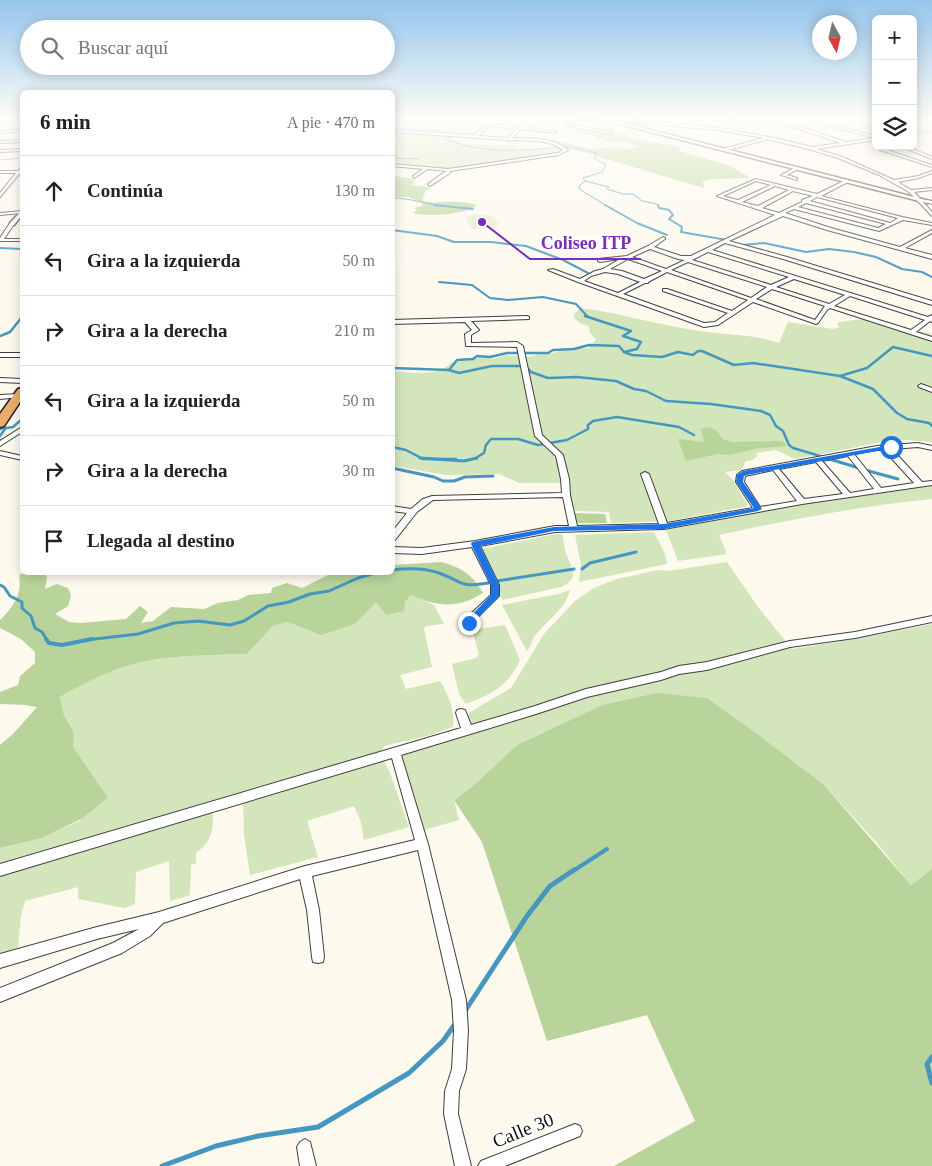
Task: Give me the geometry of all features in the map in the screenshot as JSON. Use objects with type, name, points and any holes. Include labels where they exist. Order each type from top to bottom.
[{"type":"highway","points":[[0,423],[20,395]]},
{"type":"street","points":[[0,196],[19,173]]},
{"type":"street","points":[[414,177],[419,173]]},
{"type":"street","points":[[430,185],[447,173]]},
{"type":"street","points":[[786,173],[783,175],[796,180]]},
{"type":"street","points":[[818,173],[930,202],[932,216]]},
{"type":"street","points":[[876,173],[909,191],[930,209]]},
{"type":"street","points":[[893,181],[919,177],[928,173]]},
{"type":"street","points":[[932,224],[756,180],[719,196],[932,257]]},
{"type":"street","points":[[619,294],[847,181]]},
{"type":"street","points":[[0,184],[9,184]]},
{"type":"street","points":[[738,202],[775,185]]},
{"type":"street","points":[[909,191],[932,189]]},
{"type":"street","points":[[758,208],[794,190]]},
{"type":"street","points":[[804,201],[890,224]]},
{"type":"street","points":[[793,207],[881,230],[902,218]]},
{"type":"street","points":[[0,214],[20,212]]},
{"type":"street","points":[[20,214],[9,224],[1,238],[5,241],[20,240]]},
{"type":"street","points":[[9,224],[20,224]]},
{"type":"street","points":[[901,248],[932,231]]},
{"type":"street","points":[[580,281],[595,271],[606,269],[650,247],[663,238]]},
{"type":"street","points":[[728,241],[932,303]]},
{"type":"street","points":[[650,247],[932,339]]},
{"type":"street","points":[[708,250],[848,295],[931,319]]},
{"type":"street","points":[[600,260],[628,257],[816,322],[825,308],[848,295]]},
{"type":"street","points":[[551,270],[704,325],[716,324],[771,287],[811,267]]},
{"type":"street","points":[[606,269],[646,282]]},
{"type":"street","points":[[665,290],[732,313]]},
{"type":"street","points":[[395,322],[527,318]]},
{"type":"street","points":[[912,332],[931,319]]},
{"type":"street","points":[[468,321],[476,330],[468,334],[468,345],[517,344],[520,346],[539,436],[559,454],[565,479],[572,528]]},
{"type":"street","points":[[0,355],[20,355]]},
{"type":"street","points":[[0,380],[20,381]]},
{"type":"street","points":[[921,386],[932,390]]},
{"type":"street","points":[[0,398],[20,394]]},
{"type":"street","points":[[0,444],[20,430]]},
{"type":"street","points":[[758,509],[740,482],[741,475],[774,467],[886,447],[918,445],[932,448]]},
{"type":"street","points":[[886,447],[919,484]]},
{"type":"street","points":[[0,453],[20,458]]},
{"type":"street","points":[[850,454],[879,490]]},
{"type":"street","points":[[818,460],[847,494]]},
{"type":"street","points":[[774,467],[802,502]]},
{"type":"street","points":[[645,474],[664,526]]},
{"type":"street","points":[[395,550],[422,551],[572,528],[618,529],[664,526],[847,494],[932,482]]},
{"type":"street","points":[[395,534],[412,512],[425,501],[432,498],[566,495]]},
{"type":"street","points":[[395,509],[412,512]]},
{"type":"street","points":[[464,625],[495,596],[495,585],[475,544]]},
{"type":"street","points":[[0,870],[586,693],[661,676],[679,670],[707,666],[790,644],[855,635],[932,619]]},
{"type":"street","points":[[461,713],[467,730]]},
{"type":"street","points":[[395,751],[422,844],[458,1000],[461,1030],[459,1069],[452,1091],[451,1114],[463,1166]]},
{"type":"street","points":[[0,961],[97,933],[159,918],[305,872],[422,844]]},
{"type":"street","points":[[305,872],[314,910],[318,958]]},
{"type":"street","points":[[0,995],[117,948],[146,932],[159,918]]},
{"type":"street","name":"Calle 30","points":[[486,1166],[575,1131]]},
{"type":"street","points":[[305,1148],[308,1166]]},
{"type":"green space","points":[[655,173],[743,173],[750,178],[710,179],[703,181],[704,188]]},
{"type":"green space","points":[[395,176],[410,178],[415,182],[411,185],[428,187],[430,189],[426,190],[422,200],[425,202],[459,202],[477,205],[456,213],[419,214],[413,213],[417,210],[414,208],[422,206],[423,203],[409,197],[395,197]]},
{"type":"green space","points":[[474,214],[491,216],[498,223],[495,228],[472,229],[466,221],[468,217]]},
{"type":"green space","points":[[581,308],[684,328],[749,336],[779,343],[788,322],[833,329],[840,327],[837,324],[839,322],[862,319],[932,334],[932,442],[907,440],[883,442],[795,459],[776,450],[756,453],[757,456],[753,460],[746,461],[741,470],[725,472],[733,480],[748,506],[670,521],[611,523],[609,512],[575,511],[567,483],[519,483],[499,474],[446,475],[395,466],[395,371],[424,373],[439,370],[452,362],[472,360],[480,357],[494,359],[506,355],[530,357],[562,350],[589,348],[596,339],[590,333],[589,326],[580,323],[574,318],[575,313]]},
{"type":"green space","points":[[710,427],[717,431],[722,439],[732,442],[778,441],[784,442],[786,446],[754,449],[730,455],[717,454],[686,461],[678,439],[703,442],[704,438],[700,429]]},
{"type":"green space","points":[[932,484],[932,499],[878,505],[719,535],[727,554],[678,561],[666,530],[830,499]]},
{"type":"green space","points":[[574,513],[605,514],[607,523],[575,523]]},
{"type":"green space","points":[[654,532],[665,554],[667,564],[579,582],[581,565],[575,535]]},
{"type":"green space","points":[[562,534],[572,567],[573,575],[570,581],[561,587],[502,600],[498,584],[482,549]]},
{"type":"green space","points":[[441,562],[455,566],[471,577],[483,593],[465,602],[456,604],[439,604],[411,595],[405,602],[404,611],[386,615],[376,602],[355,624],[321,635],[288,622],[273,626],[247,654],[206,655],[150,660],[107,673],[88,682],[60,697],[64,715],[74,733],[73,747],[108,798],[81,819],[42,838],[0,848],[0,745],[14,733],[37,707],[0,704],[0,692],[18,685],[20,676],[35,663],[35,652],[21,639],[0,628],[0,620],[16,600],[20,582],[19,575],[46,575],[47,577],[45,589],[57,584],[68,588],[71,595],[68,606],[55,614],[69,622],[80,623],[126,619],[140,606],[148,612],[141,623],[153,621],[171,607],[204,609],[218,603],[238,600],[248,595],[271,593],[272,588],[287,583],[302,588],[328,575],[395,575],[395,565]]},
{"type":"green space","points":[[727,562],[758,607],[792,649],[932,624],[932,869],[911,885],[877,843],[824,785],[656,693],[602,705],[517,745],[474,785],[454,800],[459,820],[424,830],[400,752],[471,727],[467,714],[511,688],[544,634],[575,601],[594,588],[617,579],[658,570],[668,571]]},
{"type":"green space","points":[[570,590],[560,610],[534,637],[527,651],[502,605],[559,594]]},
{"type":"green space","points":[[411,595],[434,605],[444,624],[426,626],[424,629],[432,667],[400,675],[406,689],[440,681],[451,703],[453,727],[427,736],[384,746],[380,753],[390,773],[409,827],[364,840],[361,822],[354,806],[307,821],[318,857],[250,875],[244,835],[243,801],[213,808],[211,833],[206,843],[196,853],[196,863],[191,865],[190,895],[170,901],[169,861],[136,872],[135,904],[124,908],[78,899],[78,887],[25,901],[21,916],[18,948],[0,954],[0,848],[42,838],[81,820],[73,733],[64,715],[60,697],[97,677],[117,669],[150,660],[206,655],[247,654],[273,626],[288,622],[303,627],[355,624],[376,601],[405,602]]},
{"type":"green space","points":[[505,625],[520,660],[510,676],[498,688],[484,697],[466,704],[459,694],[452,664],[476,658],[479,654],[472,630]]},
{"type":"green space","points":[[656,693],[707,698],[753,731],[824,785],[911,885],[932,869],[932,1166],[614,1166],[695,1121],[647,1015],[547,1041],[482,842],[454,800],[474,785],[517,745],[602,705]]},
{"type":"waterway","points":[[585,181],[583,178],[598,173]]},
{"type":"waterway","points":[[585,181],[609,187],[607,189],[623,194],[633,194],[642,201],[657,204],[658,206]]},
{"type":"waterway","points":[[585,181],[580,185],[579,189],[607,206]]},
{"type":"waterway","points":[[395,198],[447,206]]},
{"type":"waterway","points":[[434,205],[473,209]]},
{"type":"waterway","points":[[605,205],[637,223],[667,235]]},
{"type":"waterway","points":[[658,205],[659,208],[669,210],[673,215],[669,219],[682,227],[681,232],[727,240],[734,244]]},
{"type":"waterway","points":[[395,230],[437,236],[454,242],[491,242],[526,246],[563,260],[588,273]]},
{"type":"waterway","points":[[742,245],[764,243],[806,252],[829,249],[854,252],[876,257],[902,269],[922,272],[932,277]]},
{"type":"waterway","points":[[0,248],[20,249]]},
{"type":"waterway","points":[[439,282],[472,285],[490,298],[508,300],[543,297],[576,304],[588,317]]},
{"type":"waterway","points":[[588,317],[631,331],[623,336],[641,342],[637,349],[624,352]]},
{"type":"waterway","points":[[0,336],[10,332],[20,320]]},
{"type":"waterway","points":[[449,370],[457,360],[473,359],[477,356],[490,357],[507,353],[548,353],[553,350],[574,349],[589,345],[619,346],[624,352]]},
{"type":"waterway","points":[[840,376],[867,368],[893,347],[932,356]]},
{"type":"waterway","points":[[624,352],[632,355],[662,357],[678,352],[693,355],[698,351],[702,351],[734,365],[753,363],[840,376]]},
{"type":"waterway","points":[[449,370],[459,373],[492,366],[525,366],[531,372],[548,378],[577,377],[616,381],[634,389],[646,391],[666,401],[711,404],[761,411],[770,415],[776,426],[783,431],[789,445],[793,448],[830,459]]},
{"type":"waterway","points":[[395,368],[449,370]]},
{"type":"waterway","points":[[840,376],[873,389],[897,413],[907,419],[929,423],[932,426]]},
{"type":"waterway","points":[[475,458],[484,453],[486,445],[491,439],[518,439],[538,445],[567,440],[588,429],[588,425],[593,421],[617,417],[679,427],[694,435]]},
{"type":"waterway","points":[[0,429],[13,427],[20,421]]},
{"type":"waterway","points":[[0,436],[5,429]]},
{"type":"waterway","points":[[395,448],[406,450],[421,458]]},
{"type":"waterway","points":[[421,458],[435,459]]},
{"type":"waterway","points":[[421,458],[435,459]]},
{"type":"waterway","points":[[435,459],[464,461],[475,458]]},
{"type":"waterway","points":[[826,458],[859,468]]},
{"type":"waterway","points":[[435,459],[456,459]]},
{"type":"waterway","points":[[395,469],[434,477],[443,481],[454,481],[465,477],[493,476]]},
{"type":"waterway","points":[[865,470],[898,479]]},
{"type":"waterway","points":[[582,569],[590,563],[636,552]]},
{"type":"waterway","points":[[395,570],[422,569],[439,573],[466,584],[488,583]]},
{"type":"waterway","points":[[497,581],[574,569]]},
{"type":"waterway","points":[[88,640],[138,634],[174,623],[198,621],[230,625],[244,621],[268,606],[289,602],[310,594],[329,591],[368,575]]},
{"type":"waterway","points":[[0,585],[4,587],[10,596],[22,602],[22,608],[31,616],[35,628],[42,632],[47,640]]},
{"type":"waterway","points":[[46,639],[49,643],[62,645],[88,640]]},
{"type":"waterway","points":[[573,871],[607,849]]},
{"type":"waterway","points":[[465,1011],[527,916],[550,886],[574,870]]},
{"type":"waterway","points":[[162,1166],[216,1146],[258,1136],[318,1127],[409,1073],[443,1041],[455,1024]]},
{"type":"waterway","points":[[932,1057],[927,1064],[932,1083]]},
{"type":"place","name":"Coliseo ITP","points":[[482,222]]},
{"type":"route","points":[[469,623],[495,596],[495,585],[475,544],[554,529],[618,529],[664,526],[758,509],[740,482],[741,475],[745,473],[891,447]]}]
